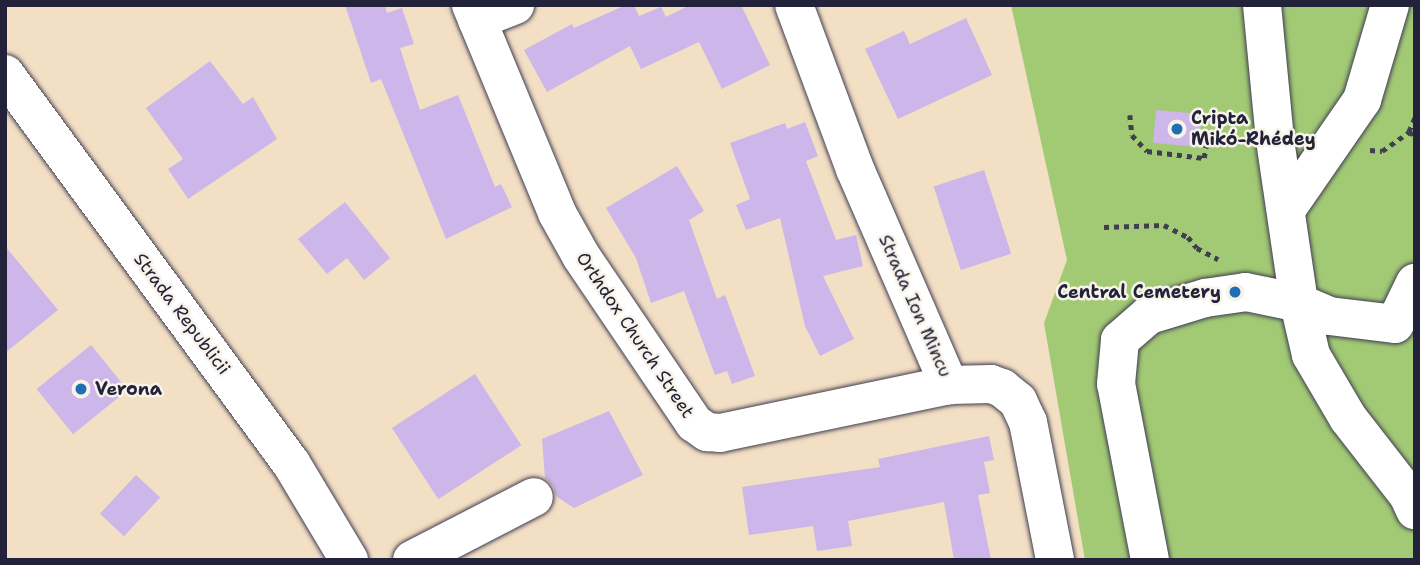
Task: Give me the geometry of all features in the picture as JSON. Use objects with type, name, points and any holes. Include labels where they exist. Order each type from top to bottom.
[{"type":"street","points":[[474,13],[515,5]]},
{"type":"street","name":"Strada Ion Mincu","points":[[794,5],[855,169],[949,385],[991,384],[1002,388],[1018,401],[1028,422],[1055,560]]},
{"type":"street","points":[[1262,5],[1275,140],[1299,303],[1311,355],[1348,418],[1408,495],[1415,510]]},
{"type":"street","points":[[1286,210],[1363,100],[1390,5]]},
{"type":"street","name":"Orthdox Church Street","points":[[474,13],[557,213],[581,256],[664,382],[700,428],[714,433],[737,431],[949,385]]},
{"type":"street","name":"Strada Republicii","points":[[10,93],[283,452],[349,560]]},
{"type":"street","points":[[1150,560],[1116,384],[1120,340],[1149,315],[1205,298],[1246,292],[1299,303],[1329,316],[1405,330],[1415,282]]},
{"type":"street","points":[[412,560],[534,497]]},
{"type":"path","points":[[1130,115],[1132,135],[1147,151],[1204,158],[1207,138],[1275,140]]},
{"type":"path","points":[[1415,118],[1409,132],[1415,135]]},
{"type":"path","points":[[1104,227],[1164,225],[1188,237],[1197,248],[1211,257],[1234,264],[1246,292]]},
{"type":"green space","name":"Central Cemetery","points":[[1011,5],[1415,5],[1415,560],[1085,560],[1044,323],[1067,260]]},
{"type":"building","points":[[345,5],[385,5],[387,13],[402,8],[414,44],[400,48],[420,110],[458,95],[495,187],[501,184],[512,207],[446,239],[381,79],[371,83]]},
{"type":"building","points":[[626,5],[634,5],[639,16],[661,7],[666,17],[690,5],[741,5],[770,65],[722,89],[699,42],[641,69],[630,46],[547,92],[524,50],[572,24],[574,28]]},
{"type":"building","points":[[966,18],[992,75],[898,119],[865,49],[904,31],[910,44]]},
{"type":"building","points":[[210,61],[243,104],[253,97],[277,139],[188,199],[168,169],[183,159],[146,108]]},
{"type":"building","name":"Cripta Mikó-Rhédey","points":[[1156,110],[1202,114],[1199,147],[1153,143]]},
{"type":"building","points":[[805,122],[818,156],[806,161],[836,240],[856,235],[863,266],[823,276],[854,339],[820,356],[805,326],[780,218],[746,230],[736,205],[750,199],[730,143],[785,123],[787,129]]},
{"type":"building","points":[[677,166],[704,211],[689,220],[717,299],[725,295],[755,376],[732,384],[727,371],[715,375],[684,291],[651,303],[636,258],[606,208]]},
{"type":"building","points":[[984,170],[1011,254],[961,270],[934,186]]},
{"type":"building","points":[[345,202],[390,258],[364,280],[347,258],[327,274],[298,239]]},
{"type":"building","points":[[5,246],[58,310],[5,353]]},
{"type":"building","name":"Verona","points":[[91,345],[128,390],[73,434],[37,389]]},
{"type":"building","points":[[475,374],[521,445],[438,499],[392,428]]},
{"type":"building","points":[[609,411],[643,475],[574,508],[556,496],[553,486],[545,478],[542,439]]},
{"type":"building","points":[[989,436],[994,460],[984,462],[990,493],[978,495],[991,560],[954,560],[944,502],[848,521],[852,546],[817,551],[813,526],[749,535],[742,487],[880,467],[878,459]]},
{"type":"building","points":[[136,475],[160,498],[124,536],[100,514]]},
{"type":"place","name":"Cripta Mikó-Rhédey","points":[[1177,129]]},
{"type":"place","name":"Central Cemetery","points":[[1235,292]]},
{"type":"place","name":"Verona","points":[[81,389]]}]
